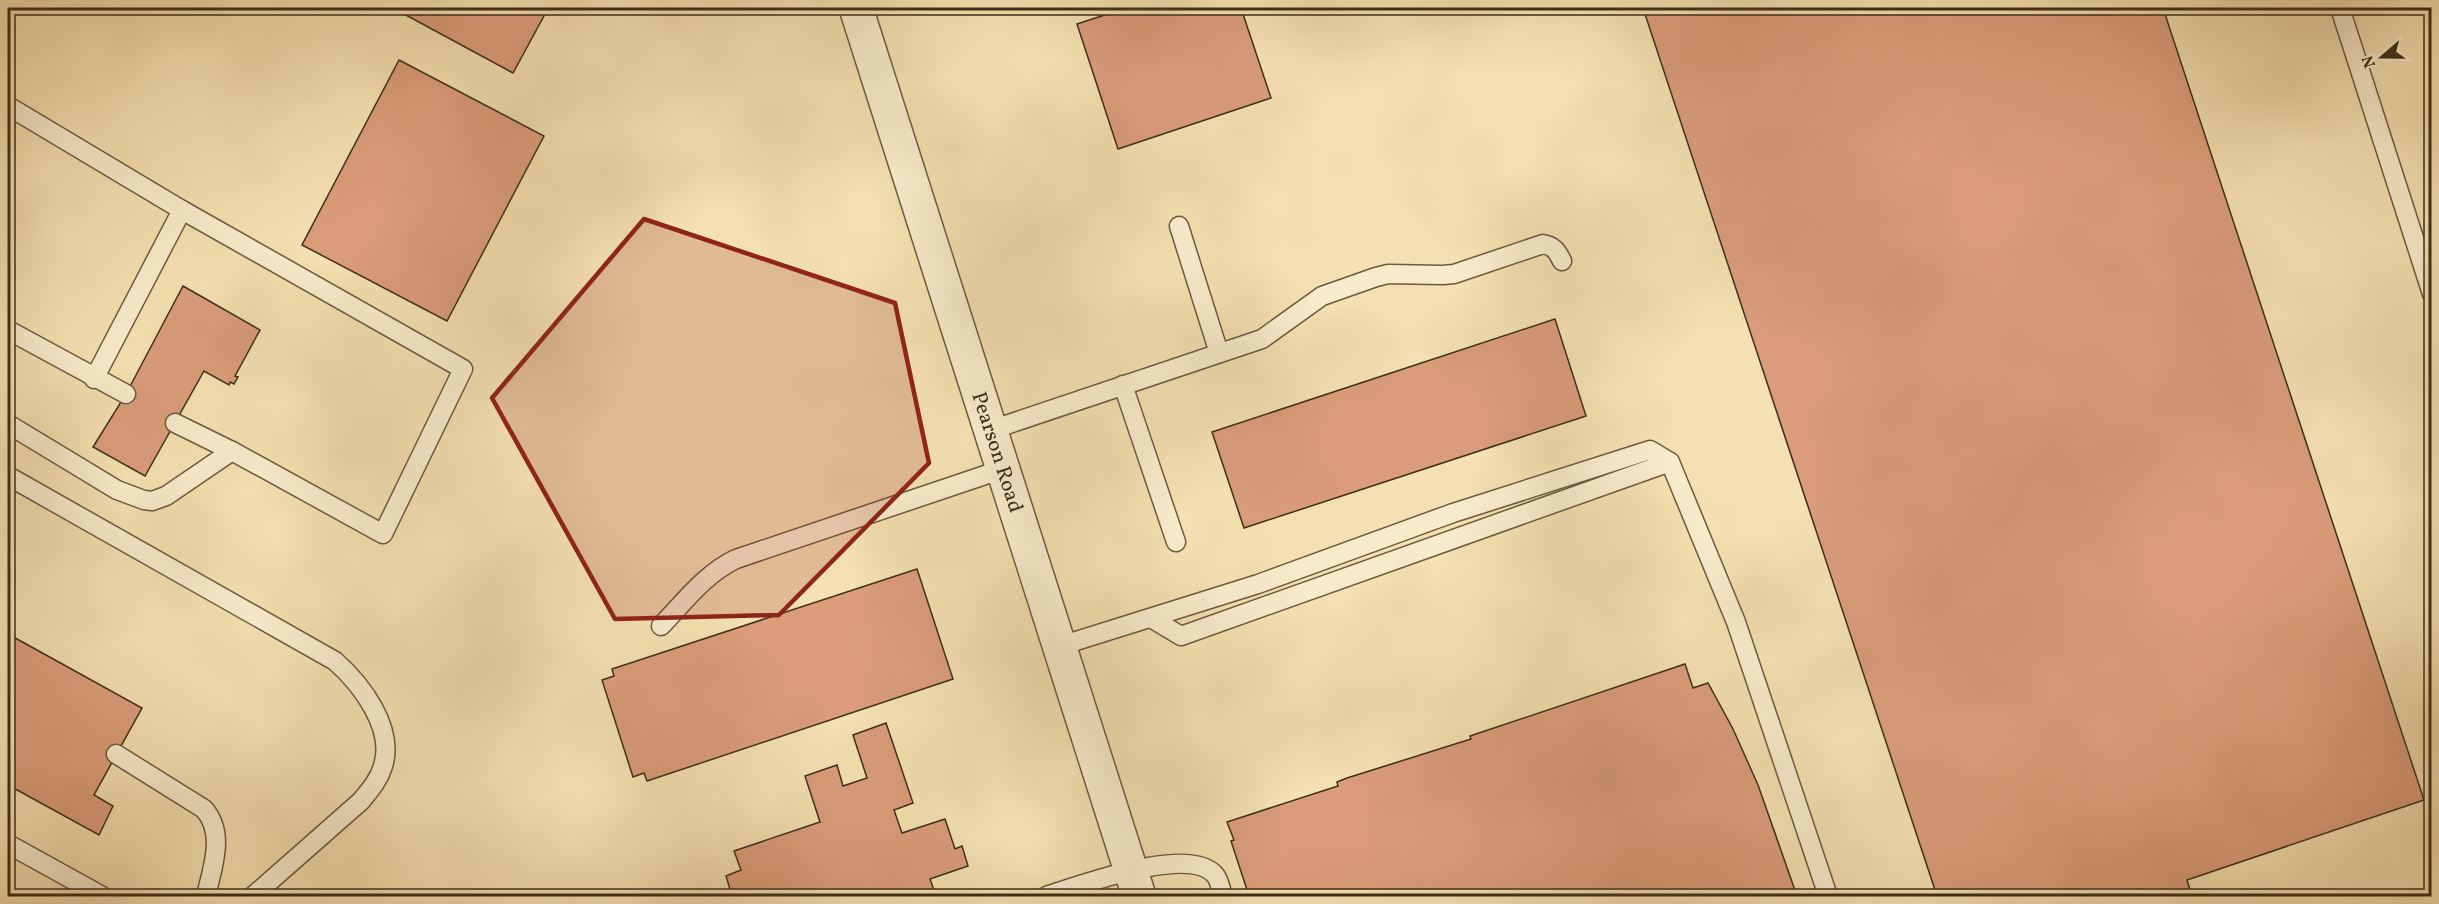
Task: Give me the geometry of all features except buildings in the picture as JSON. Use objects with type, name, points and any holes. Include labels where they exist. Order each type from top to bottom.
[{"type":"street","name":"Pearson Road","points":[[856,8],[1135,883]]},
{"type":"lane","points":[[2340,8],[2432,294]]},
{"type":"lane","points":[[8,106],[182,210],[463,369],[383,534],[232,451],[175,423]]},
{"type":"lane","points":[[94,379],[182,210]]},
{"type":"lane","points":[[1179,226],[1219,353]]},
{"type":"lane","points":[[991,430],[1262,339],[1322,296],[1376,276],[1454,274],[1543,244],[1551,245],[1558,251],[1562,261]]},
{"type":"lane","points":[[8,330],[94,379],[126,394]]},
{"type":"lane","points":[[1123,385],[1176,542]]},
{"type":"lane","points":[[8,424],[117,490],[152,501],[166,496],[232,451]]},
{"type":"lane","points":[[1060,646],[1258,584],[1453,513],[1650,450],[1671,462],[1736,622],[1828,897]]},
{"type":"lane","points":[[1151,618],[1180,636],[1671,462]]},
{"type":"lane","points":[[661,626],[705,580],[736,559],[1003,468]]},
{"type":"lane","points":[[8,476],[335,661],[355,678],[368,698],[378,717],[384,741],[384,764],[375,785],[361,801],[253,897]]},
{"type":"lane","points":[[116,754],[209,814],[216,840],[206,897]]},
{"type":"lane","points":[[8,844],[102,897]]},
{"type":"lane","points":[[1046,897],[1135,883],[1197,863],[1216,875],[1222,897]]},
{"type":"highlighted area","points":[[644,219],[895,303],[929,463],[779,615],[615,619],[492,398]]}]
